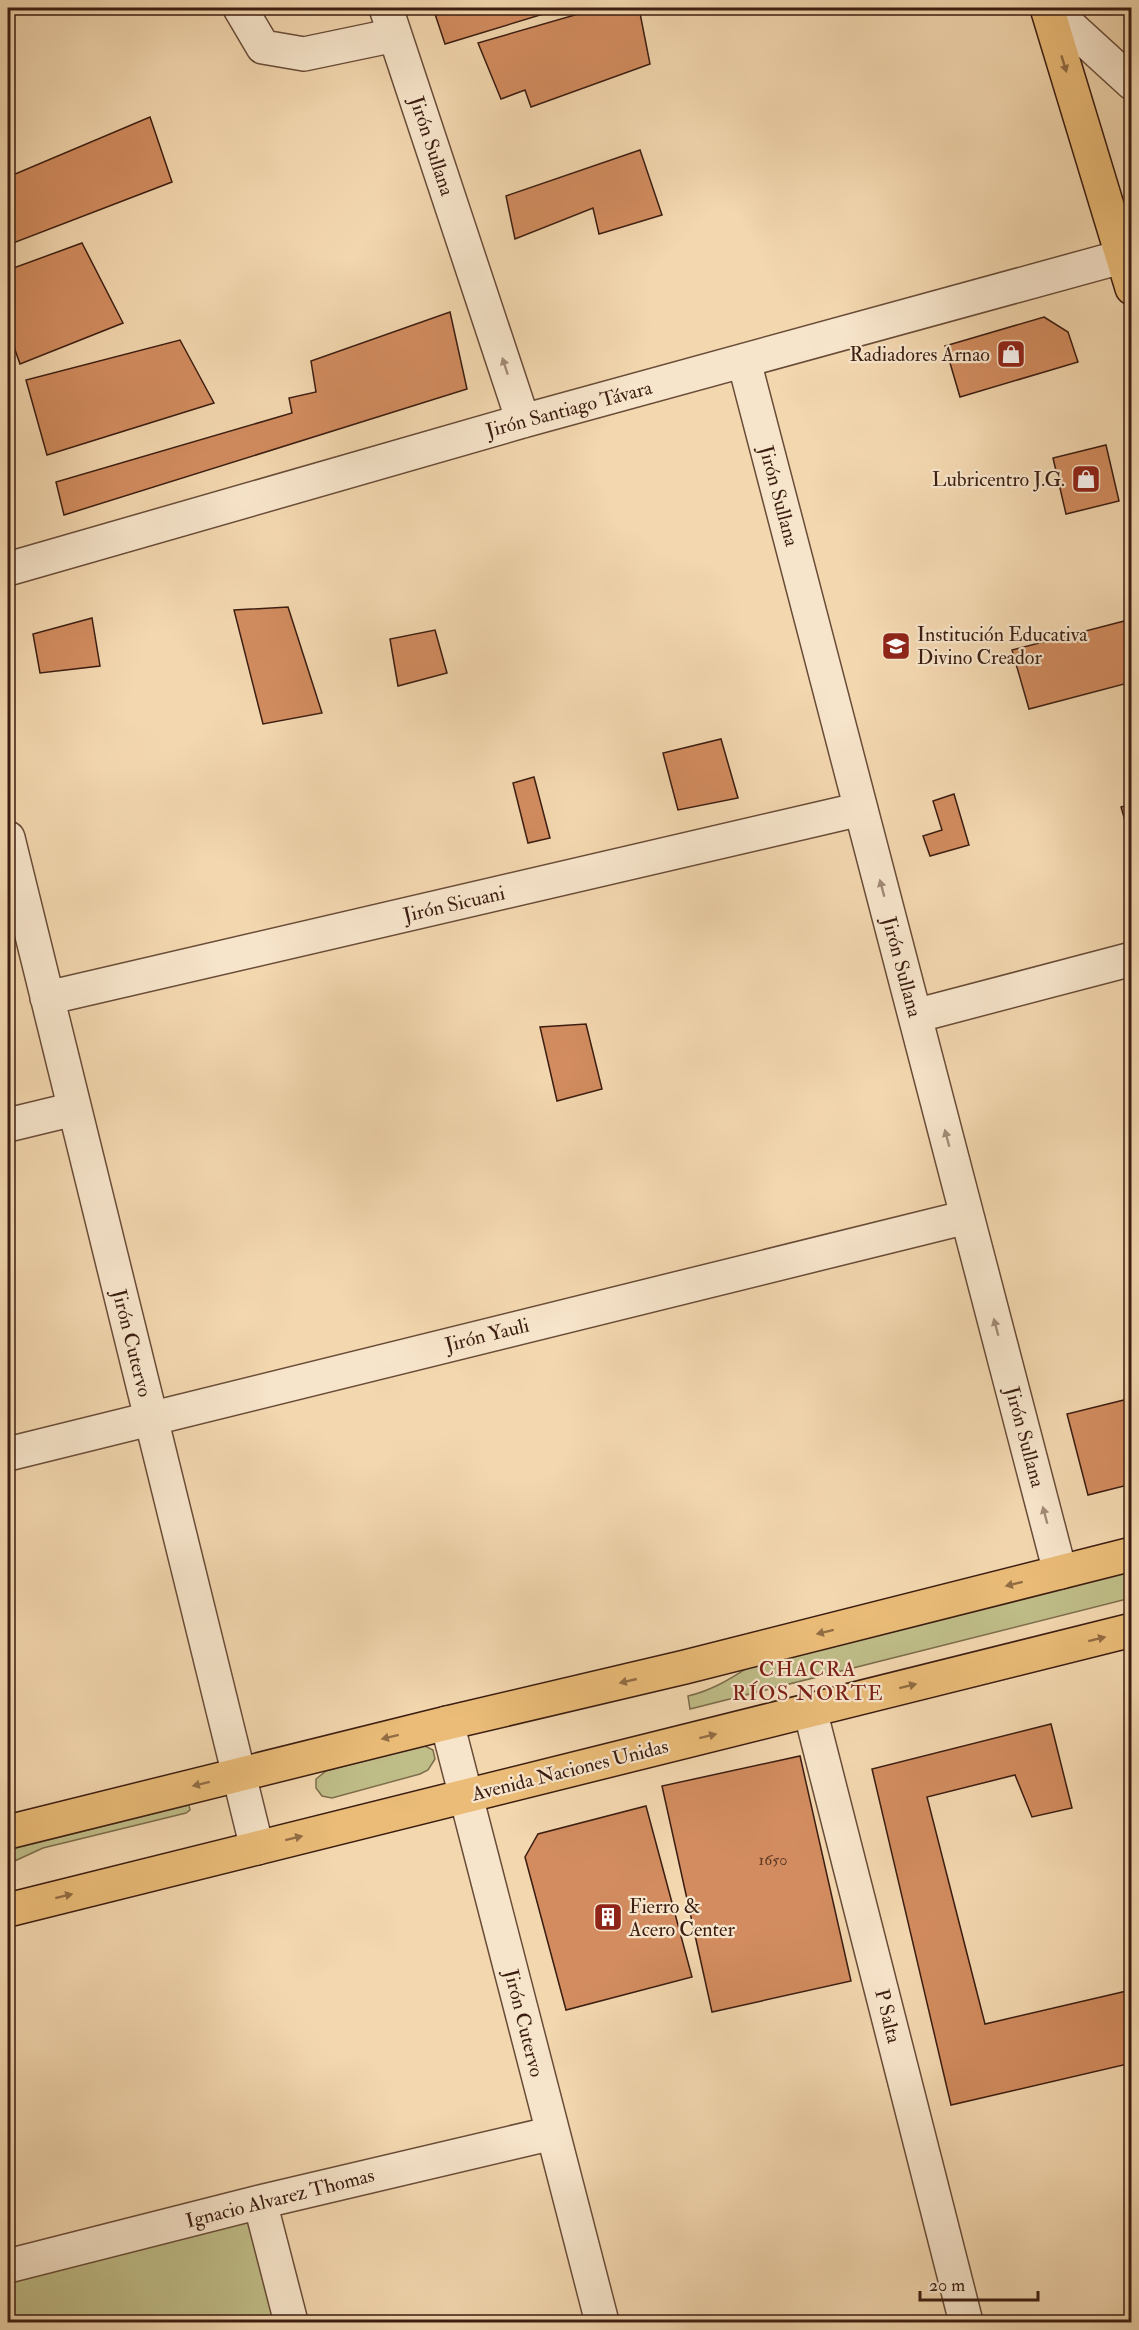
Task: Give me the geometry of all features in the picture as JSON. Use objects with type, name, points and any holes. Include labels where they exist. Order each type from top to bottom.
[{"type":"main road","points":[[1048,8],[1127,256],[1131,288]]},
{"type":"main road","points":[[8,1832],[447,1723],[685,1667],[1131,1554]]},
{"type":"main road","name":"Avenida Naciones Unidas","points":[[8,1910],[1131,1630]]},
{"type":"street","points":[[240,8],[263,47],[304,54],[391,21]]},
{"type":"street","points":[[1048,8],[1131,83]]},
{"type":"street","name":"Jirón Sullana","points":[[391,21],[524,422]]},
{"type":"street","name":"Jirón Santiago Távara","points":[[8,569],[524,422],[1127,256]]},
{"type":"street","name":"Jirón Sullana","points":[[744,361],[1060,1572]]},
{"type":"street","name":"Jirón Sicuani","points":[[47,998],[861,809]]},
{"type":"street","name":"Jirón Cutervo","points":[[8,838],[257,1848]]},
{"type":"street","points":[[915,1016],[1131,959]]},
{"type":"street","points":[[8,1125],[74,1109]]},
{"type":"street","name":"Jirón Yauli","points":[[8,1455],[967,1217]]},
{"type":"street","name":"P Salta","points":[[810,1710],[966,2322]]},
{"type":"street","name":"Jirón Cutervo","points":[[447,1723],[602,2322]]},
{"type":"street","name":"Ignacio Alvarez Thomas","points":[[8,2266],[260,2202],[553,2133]]},
{"type":"street","points":[[260,2202],[291,2322]]},
{"type":"shaded area","points":[[1131,1567],[1131,1598],[690,1709],[688,1696],[715,1687],[755,1663]]},
{"type":"shaded area","points":[[423,1745],[433,1750],[435,1759],[428,1770],[420,1774],[332,1798],[322,1796],[316,1788],[316,1779],[326,1771]]},
{"type":"shaded area","points":[[189,1805],[190,1810],[186,1813],[43,1848],[8,1864],[8,1850]]},
{"type":"shaded area","points":[[250,2218],[277,2322],[8,2322],[8,2275]]},
{"type":"building","points":[[433,8],[563,8],[445,44]]},
{"type":"building","points":[[599,8],[639,8],[650,64],[531,107],[525,90],[501,99],[478,43]]},
{"type":"building","points":[[150,117],[172,182],[8,245],[8,177]]},
{"type":"building","points":[[640,150],[662,215],[599,234],[593,208],[515,239],[506,196]]},
{"type":"building","points":[[82,243],[123,323],[20,364],[8,330],[8,270]]},
{"type":"building","points":[[450,312],[467,389],[64,515],[56,482],[292,413],[289,398],[316,392],[311,361]]},
{"type":"building","name":"Radiadores Arnao","points":[[1044,317],[1068,332],[1078,362],[960,397],[945,346]]},
{"type":"building","points":[[180,340],[214,403],[47,455],[26,380]]},
{"type":"building","name":"Lubricentro J.G.","points":[[1106,445],[1119,501],[1066,514],[1053,458]]},
{"type":"building","points":[[288,607],[322,713],[263,724],[234,610]]},
{"type":"building","points":[[92,618],[100,666],[40,673],[33,634]]},
{"type":"building","points":[[1132,619],[1132,682],[1029,709],[1012,650]]},
{"type":"building","points":[[435,630],[447,673],[398,686],[390,639]]},
{"type":"building","points":[[721,739],[738,798],[678,810],[663,753]]},
{"type":"building","points":[[534,777],[550,838],[528,843],[513,783]]},
{"type":"building","points":[[954,794],[969,845],[930,856],[923,836],[942,830],[933,801]]},
{"type":"building","points":[[1132,804],[1132,844],[1121,807]]},
{"type":"building","points":[[586,1024],[602,1089],[557,1101],[540,1027]]},
{"type":"building","points":[[1132,1398],[1132,1484],[1088,1495],[1067,1414]]},
{"type":"building","points":[[1051,1724],[1072,1808],[1032,1817],[1015,1775],[927,1797],[985,2024],[1131,1990],[1132,2063],[951,2105],[872,1769]]},
{"type":"building","points":[[800,1756],[851,1981],[712,2012],[662,1786]]},
{"type":"building","name":"Fierro & Acero Center","points":[[646,1806],[692,1977],[566,2010],[525,1857],[538,1834]]},
{"type":"place","name":"Radiadores Arnao","points":[[1011,354]]},
{"type":"place","name":"Lubricentro J.G.","points":[[1086,479]]},
{"type":"place","name":"Institución Educativa Divino Creador","points":[[896,646]]},
{"type":"place","name":"Fierro & Acero Center","points":[[608,1917]]},
{"type":"district","name":"CHACRA RÍOS NORTE","points":[[808,1681]]}]
